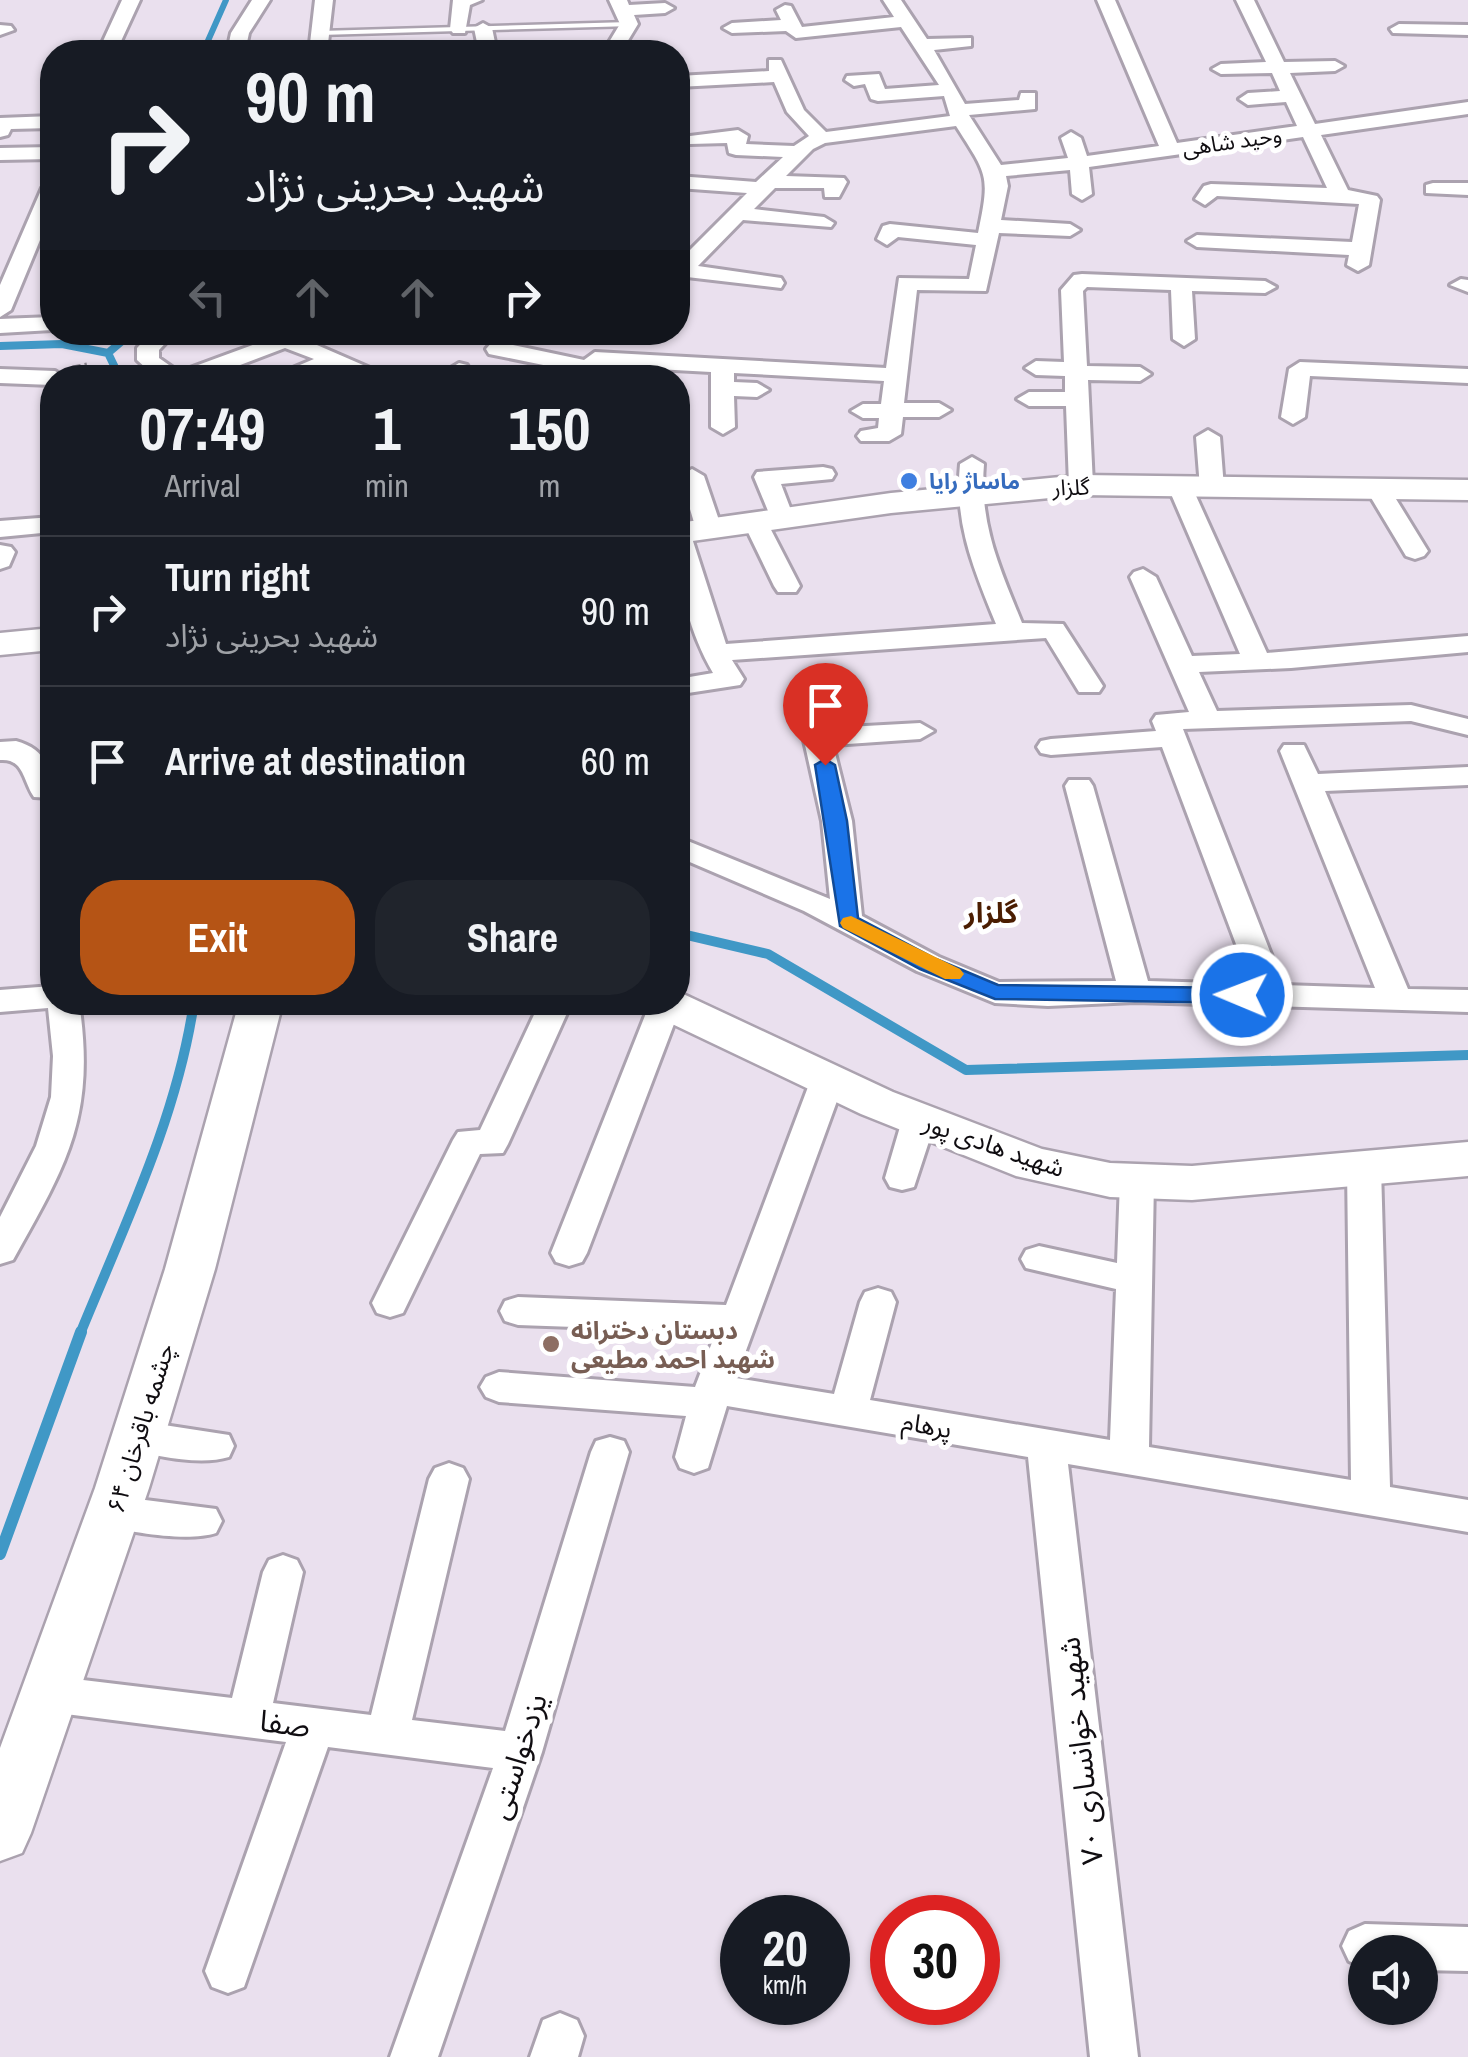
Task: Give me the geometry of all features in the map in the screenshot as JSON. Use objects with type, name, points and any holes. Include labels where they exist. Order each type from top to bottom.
[{"type":"street","points":[[113,40],[132,0]]},
{"type":"street","points":[[239,40],[261,0]]},
{"type":"street","points":[[319,40],[324,0]]},
{"type":"street","points":[[459,29],[462,0],[473,0]]},
{"type":"street","points":[[1106,0],[1170,150]]},
{"type":"street","points":[[1245,0],[1259,46],[1279,68],[1340,194]]},
{"type":"street","points":[[615,40],[623,12],[666,8]]},
{"type":"street","points":[[856,16],[899,10]]},
{"type":"street","points":[[732,28],[789,17],[796,33],[899,10]]},
{"type":"street","points":[[869,436],[889,434],[908,282],[978,286],[998,186],[995,171],[961,115],[951,90],[899,10]]},
{"type":"street","points":[[1398,29],[1468,29],[1458,10]]},
{"type":"street","points":[[482,28],[485,40]]},
{"type":"street","points":[[923,45],[965,42]]},
{"type":"street","points":[[1221,70],[1335,66]]},
{"type":"street","points":[[690,80],[778,70],[796,112],[821,138]]},
{"type":"street","points":[[854,80],[872,78],[878,96],[951,90]]},
{"type":"street","points":[[1248,99],[1293,96]]},
{"type":"street","points":[[690,261],[798,152],[821,138],[1028,105],[1028,97]]},
{"type":"street","name":"وحید شاهی","points":[[995,171],[1079,163],[1468,108]]},
{"type":"street","points":[[1,131],[3,123],[40,122]]},
{"type":"street","points":[[697,140],[738,136],[736,149],[798,152]]},
{"type":"street","points":[[1071,138],[1079,163],[1082,194]]},
{"type":"street","points":[[1148,152],[1162,171]]},
{"type":"street","points":[[0,154],[40,154]]},
{"type":"street","points":[[690,182],[837,182],[832,193]]},
{"type":"street","points":[[1433,189],[1468,188]]},
{"type":"street","points":[[1198,240],[1360,257],[1370,200],[1340,194],[1274,195],[1212,190],[1205,200]]},
{"type":"street","points":[[736,214],[824,224]]},
{"type":"street","points":[[938,216],[989,228]]},
{"type":"street","points":[[2,301],[27,265],[40,225]]},
{"type":"street","points":[[887,240],[890,230],[1070,230]]},
{"type":"street","points":[[690,241],[706,244]]},
{"type":"street","points":[[690,272],[777,276],[761,309]]},
{"type":"street","points":[[1081,485],[1072,290],[1082,280],[1265,286]]},
{"type":"street","points":[[1181,284],[1184,338]]},
{"type":"street","points":[[905,303],[936,304]]},
{"type":"street","points":[[0,326],[40,324]]},
{"type":"street","points":[[212,365],[256,345]]},
{"type":"street","points":[[312,345],[358,365]]},
{"type":"street","points":[[501,345],[497,349],[577,365]]},
{"type":"street","points":[[594,365],[610,345]]},
{"type":"street","points":[[302,365],[328,349]]},
{"type":"street","points":[[1442,350],[1443,374]]},
{"type":"street","points":[[1036,368],[1140,374]]},
{"type":"street","points":[[1293,417],[1300,369],[1468,376]]},
{"type":"street","points":[[690,375],[897,374]]},
{"type":"street","points":[[0,376],[40,377]]},
{"type":"street","points":[[722,377],[757,390]]},
{"type":"street","points":[[722,377],[723,427]]},
{"type":"street","points":[[1029,399],[1078,399]]},
{"type":"street","points":[[863,411],[939,410]]},
{"type":"street","points":[[1208,437],[1196,487],[1257,662]]},
{"type":"street","points":[[787,586],[769,520],[766,477],[823,474]]},
{"type":"street","points":[[690,504],[692,476]]},
{"type":"street","points":[[970,479],[975,549],[992,577],[1012,631]]},
{"type":"street","name":"گلزار","points":[[690,532],[769,520],[970,479],[1081,485],[1468,490]]},
{"type":"street","points":[[1379,491],[1416,551]]},
{"type":"street","points":[[1,547],[40,530]]},
{"type":"street","points":[[690,541],[716,653],[730,679],[690,685]]},
{"type":"street","points":[[1143,577],[1206,720]]},
{"type":"street","points":[[716,653],[1054,630],[1089,686]]},
{"type":"street","points":[[0,644],[40,640]]},
{"type":"street","points":[[1182,664],[1257,662],[1468,644]]},
{"type":"street","points":[[809,700],[837,821],[847,921]]},
{"type":"street","points":[[1051,747],[1169,730],[1206,720],[1411,713],[1468,727]]},
{"type":"street","points":[[1169,730],[1270,995]]},
{"type":"street","points":[[819,737],[920,731]]},
{"type":"street","points":[[0,752],[16,750],[33,762],[40,780]]},
{"type":"street","points":[[1294,751],[1396,999]]},
{"type":"street","points":[[1307,783],[1468,776]]},
{"type":"street","points":[[1079,786],[1134,991]]},
{"type":"street","points":[[690,851],[995,992],[1048,995],[1134,991],[1468,1001]]},
{"type":"street","points":[[0,1000],[40,998]]},
{"type":"street","points":[[0,1251],[48,1156],[65,1111],[70,1072],[64,1015]]},
{"type":"street","name":"چشمه باقرخان ۶۴","points":[[0,1833],[114,1512],[190,1269],[260,1015]]},
{"type":"street","points":[[390,1303],[470,1140],[490,1144],[550,1015]]},
{"type":"street","points":[[569,1253],[660,1015]]},
{"type":"street","name":"شهید هادی پور","points":[[690,1015],[919,1120],[1033,1164],[1110,1180],[1192,1183],[1468,1158]]},
{"type":"street","points":[[694,1456],[739,1319],[828,1079]]},
{"type":"street","points":[[902,1178],[919,1120]]},
{"type":"street","points":[[1364,1168],[1371,1500]]},
{"type":"street","points":[[1129,1459],[1137,1181]]},
{"type":"street","points":[[1039,1259],[1134,1280]]},
{"type":"street","points":[[848,1412],[878,1302]]},
{"type":"street","points":[[518,1311],[739,1319]]},
{"type":"street","name":"پرهام","points":[[499,1387],[712,1396],[848,1412],[1371,1500],[1466,1523]]},
{"type":"street","points":[[138,1436],[215,1446]]},
{"type":"street","name":"شهید خوانساری ۷۰","points":[[1046,1445],[1114,2057]]},
{"type":"street","name":"یزدخواستی","points":[[414,2057],[520,1752],[610,1452]]},
{"type":"street","points":[[387,1736],[449,1479]]},
{"type":"street","points":[[114,1512],[202,1521]]},
{"type":"street","points":[[248,1719],[282,1572]]},
{"type":"street","name":"صفا","points":[[50,1694],[520,1752]]},
{"type":"street","points":[[228,1972],[313,1727]]},
{"type":"street","points":[[1438,1948],[1468,1949]]},
{"type":"lane","points":[[349,40],[623,12]]},
{"type":"waterway","points":[[208,40],[226,0]]},
{"type":"waterway","points":[[0,346],[40,345]]},
{"type":"waterway","points":[[67,345],[108,353]]},
{"type":"waterway","points":[[108,353],[117,345]]},
{"type":"waterway","points":[[108,353],[114,365]]},
{"type":"waterway","points":[[690,936],[768,954],[966,1070],[1468,1055]]},
{"type":"waterway","points":[[80,1334],[162,1130],[192,1015]]},
{"type":"waterway","points":[[0,1554],[81,1332]]},
{"type":"slow traffic","points":[[851,923],[952,974]]},
{"type":"place","name":"ماساژ رایا","points":[[909,481]]},
{"type":"place","name":"دبستان دخترانه شهید احمد مطیعی","points":[[551,1344]]},
{"type":"district","name":"گلزار","points":[[991,913]]},
{"type":"route","points":[[825,765],[837,821],[847,921],[928,964],[995,992],[1242,995]]}]
